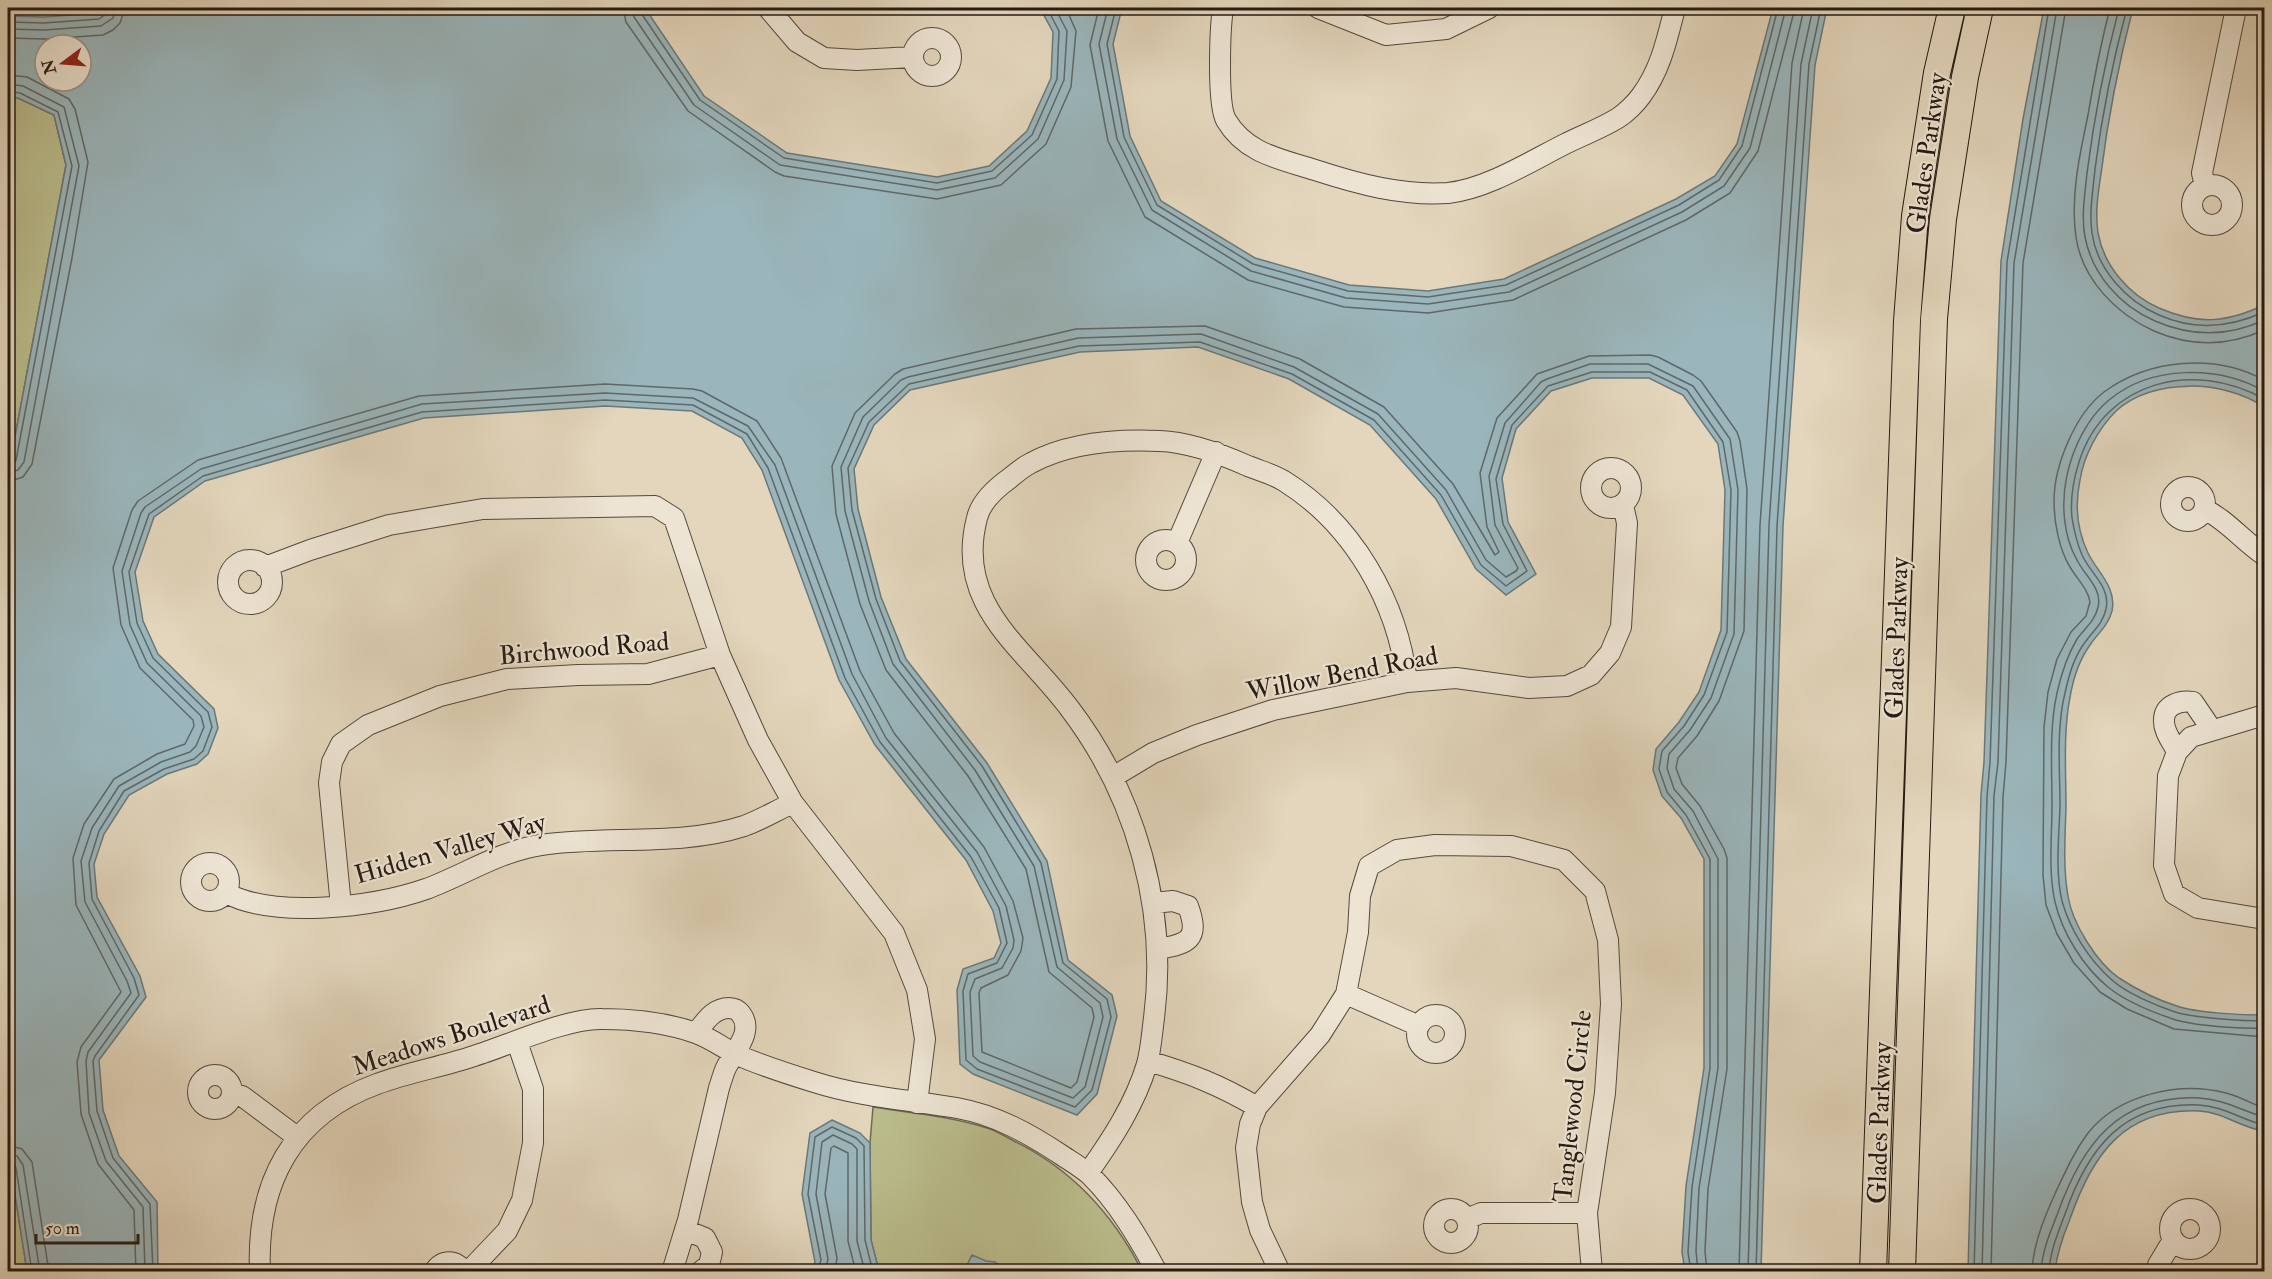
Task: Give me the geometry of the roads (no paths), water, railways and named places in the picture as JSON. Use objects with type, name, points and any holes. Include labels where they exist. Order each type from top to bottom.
[{"type":"main road","name":"Glades Parkway","points":[[1873,1272],[1907,321],[1915,216],[1937,74],[1952,8]]},
{"type":"main road","name":"Glades Parkway","points":[[1902,1272],[1934,319],[1943,219],[1965,77],[1980,8]]},
{"type":"street","points":[[768,8],[797,42],[824,58],[856,60],[913,57]]},
{"type":"street","points":[[1223,8],[1221,89],[1225,118],[1235,133],[1251,148],[1362,185],[1392,190],[1448,193],[1472,188],[1496,178],[1619,117],[1640,98],[1659,69],[1675,8]]},
{"type":"street","points":[[1318,8],[1386,35],[1446,29],[1489,8]]},
{"type":"street","points":[[2205,186],[2202,173],[2236,8]]},
{"type":"street","points":[[1088,1173],[1118,1130],[1135,1096],[1148,1061],[1155,1004],[1158,949],[1153,903],[1139,847],[1113,777],[1070,709],[992,618],[978,591],[972,560],[977,516],[986,500],[999,486],[1029,463],[1060,451],[1102,443],[1162,441],[1216,452],[1283,480],[1320,508],[1353,545],[1377,580],[1394,621],[1404,656],[1407,682]]},
{"type":"street","points":[[1177,543],[1216,452]]},
{"type":"street","name":"Willow Bend Road","points":[[1113,777],[1153,753],[1197,735],[1273,710],[1407,682],[1456,678],[1529,688],[1567,686],[1591,675],[1610,653],[1621,627],[1627,523],[1623,505]]},
{"type":"street","points":[[266,567],[310,549],[389,525],[483,509],[655,506],[674,518],[720,656],[758,740],[794,802],[894,933],[917,990],[925,1039],[917,1103]]},
{"type":"street","points":[[2204,509],[2219,516],[2247,543],[2265,555]]},
{"type":"street","name":"Birchwood Road","points":[[341,906],[329,783],[332,762],[341,744],[368,725],[440,696],[507,679],[578,675],[648,675],[720,656]]},
{"type":"street","points":[[2177,752],[2166,730],[2164,720],[2167,709],[2176,703],[2193,702],[2212,730]]},
{"type":"street","points":[[2264,716],[2191,737],[2177,752],[2168,776],[2164,865],[2175,894],[2198,908],[2265,919]]},
{"type":"street","name":"Hidden Valley Way","points":[[226,893],[241,901],[279,907],[341,906],[378,902],[426,889],[503,855],[540,845],[700,836],[744,826],[794,802]]},
{"type":"street","name":"Tanglewood Circle","points":[[1280,1272],[1260,1230],[1252,1202],[1246,1148],[1250,1124],[1257,1107],[1320,1035],[1346,994],[1358,932],[1360,896],[1369,866],[1397,850],[1435,845],[1511,846],[1564,860],[1595,891],[1608,940],[1611,1004],[1605,1093],[1587,1213],[1592,1272]]},
{"type":"street","points":[[1153,903],[1173,901],[1188,906],[1194,923],[1192,934],[1180,946],[1158,949]]},
{"type":"street","points":[[1346,994],[1419,1026]]},
{"type":"street","points":[[672,1272],[685,1230],[719,1088],[726,1068],[746,1030],[740,1013],[734,1008],[725,1008],[715,1012],[696,1033]]},
{"type":"street","name":"Meadows Boulevard","points":[[260,1272],[261,1219],[271,1182],[297,1137],[313,1121],[342,1100],[377,1084],[456,1063],[561,1026],[599,1018],[645,1022],[696,1033],[735,1054],[815,1082],[859,1094],[990,1116],[1034,1137],[1088,1173],[1137,1235],[1156,1272]]},
{"type":"street","points":[[434,1272],[439,1265],[451,1262],[466,1272],[507,1231],[522,1200],[533,1143],[533,1089],[517,1042]]},
{"type":"street","points":[[1148,1061],[1223,1087],[1257,1107]]},
{"type":"street","points":[[232,1094],[242,1096],[297,1137]]},
{"type":"street","points":[[1467,1220],[1481,1213],[1587,1213]]},
{"type":"street","points":[[685,1230],[705,1238],[712,1252],[709,1265],[700,1272]]},
{"type":"street","points":[[2157,1272],[2158,1265],[2173,1240]]},
{"type":"water","points":[[105,8],[645,8],[704,96],[787,153],[937,177],[989,166],[1027,131],[1051,78],[1053,32],[1040,8],[1122,8],[1113,44],[1130,136],[1161,201],[1255,258],[1349,285],[1428,291],[1504,279],[1676,199],[1715,176],[1737,144],[1773,8],[1827,8],[1815,65],[1783,526],[1761,1271],[1685,1271],[1682,1252],[1686,1186],[1704,1068],[1704,859],[1681,818],[1662,796],[1653,770],[1656,749],[1679,722],[1699,692],[1721,630],[1725,490],[1718,444],[1683,395],[1649,378],[1592,378],[1551,391],[1516,429],[1502,478],[1508,522],[1536,574],[1506,595],[1476,569],[1436,499],[1370,425],[1289,379],[1198,347],[1080,352],[910,390],[874,425],[854,469],[858,509],[881,597],[906,659],[987,763],[1047,861],[1068,960],[1112,995],[1117,1016],[1097,1094],[1077,1115],[973,1074],[960,1064],[957,990],[963,969],[994,958],[1001,943],[993,911],[966,860],[875,745],[839,680],[762,470],[742,438],[692,411],[605,406],[424,418],[205,481],[154,517],[135,572],[143,621],[158,654],[214,709],[218,728],[208,754],[197,764],[167,774],[129,795],[104,834],[94,864],[97,897],[140,976],[146,997],[99,1060],[103,1110],[119,1156],[157,1202],[158,1271],[27,1271],[8,1150],[8,474],[66,165],[54,115],[18,98],[8,97],[8,16],[44,17],[98,13]]},
{"type":"water","points":[[2044,8],[2133,8],[2111,111],[2097,211],[2101,245],[2112,268],[2128,287],[2148,302],[2187,317],[2212,320],[2237,315],[2264,305],[2264,407],[2230,391],[2210,387],[2189,386],[2149,392],[2131,400],[2116,411],[2098,434],[2088,452],[2080,480],[2079,526],[2088,553],[2109,587],[2113,602],[2108,621],[2086,651],[2080,664],[2070,697],[2066,738],[2065,875],[2070,907],[2080,930],[2102,963],[2119,978],[2162,1001],[2177,1006],[2208,1012],[2264,1015],[2264,1131],[2208,1112],[2173,1112],[2150,1118],[2131,1127],[2115,1140],[2089,1175],[2063,1238],[2055,1271],[1968,1271],[1981,795],[2001,261],[2023,119]]},
{"type":"water","points":[[832,1120],[860,1133],[870,1143],[871,1240],[879,1271],[811,1271],[815,1262],[802,1194],[810,1133]]},
{"type":"water","points":[[972,1255],[995,1262],[1006,1271],[964,1271]]}]
